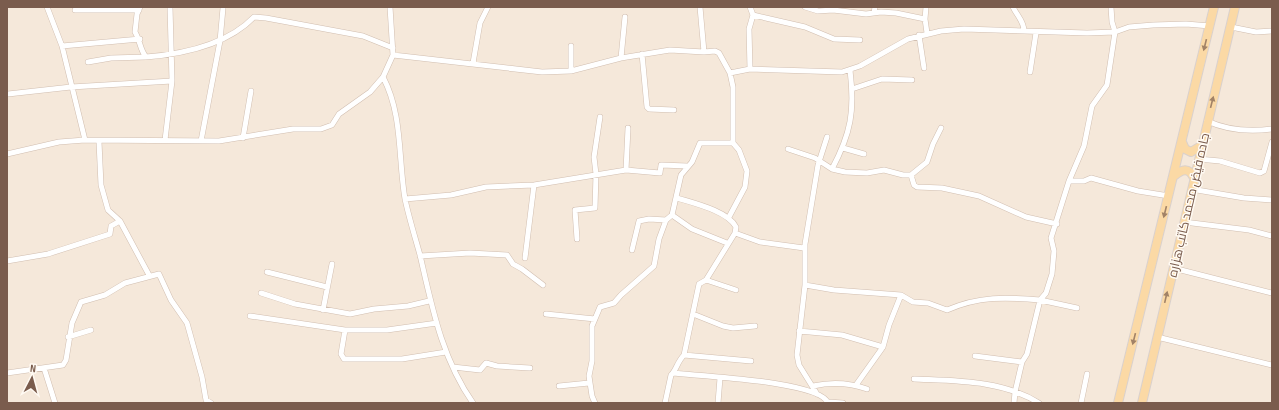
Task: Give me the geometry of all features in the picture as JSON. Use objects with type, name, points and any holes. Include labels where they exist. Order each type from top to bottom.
[{"type":"main road","points":[[1118,403],[1214,7]]},
{"type":"main road","name":"جاده فیض محمد کاتب هزاره","points":[[1142,403],[1201,146],[1235,7]]},
{"type":"main road","points":[[1182,142],[1185,150],[1191,152],[1201,146]]},
{"type":"main road","points":[[1174,176],[1180,171],[1186,170],[1191,172],[1194,178]]},
{"type":"street","points":[[48,7],[62,46],[85,140]]},
{"type":"street","points":[[165,140],[172,81],[170,7]]},
{"type":"street","points":[[7,154],[59,142],[85,140],[99,142],[165,140],[223,141],[293,129],[321,129],[332,125],[339,114],[370,92],[383,77],[393,55],[390,7]]},
{"type":"street","points":[[473,63],[480,23],[488,7]]},
{"type":"street","points":[[700,7],[704,52]]},
{"type":"street","points":[[750,7],[753,15],[749,29],[750,69]]},
{"type":"street","points":[[805,7],[874,13],[896,13],[925,19]]},
{"type":"street","points":[[874,13],[875,7]]},
{"type":"street","points":[[926,7],[925,19],[927,33]]},
{"type":"street","points":[[1014,7],[1016,14],[1024,24],[1024,31]]},
{"type":"street","points":[[1014,403],[1022,362],[1027,354],[1040,300],[1046,293],[1052,274],[1054,251],[1051,238],[1057,224],[1070,181],[1084,146],[1092,106],[1106,85],[1115,32],[1112,22],[1111,7]]},
{"type":"street","points":[[75,10],[140,8],[135,32],[140,39],[143,54],[146,57]]},
{"type":"street","points":[[201,141],[220,40],[223,8]]},
{"type":"street","points":[[753,15],[805,27],[834,39],[860,40]]},
{"type":"street","points":[[88,62],[111,58],[146,57],[198,49],[220,40],[254,17],[363,36],[393,48]]},
{"type":"street","points":[[621,58],[625,17]]},
{"type":"street","points":[[730,73],[750,69],[815,72],[850,70],[919,35],[964,29],[1036,32],[1115,32],[1129,27],[1186,24],[1210,26]]},
{"type":"street","points":[[1231,27],[1256,32],[1272,31]]},
{"type":"street","points":[[1030,72],[1036,32]]},
{"type":"street","points":[[919,35],[924,68]]},
{"type":"street","points":[[62,46],[140,39]]},
{"type":"street","points":[[570,46],[571,71]]},
{"type":"street","points":[[393,55],[542,72],[571,71],[621,58],[670,50],[704,52],[715,51],[719,53],[730,73],[733,87],[733,143],[739,150],[747,172],[745,187],[729,217]]},
{"type":"street","points":[[642,54],[647,107],[650,109],[674,110]]},
{"type":"street","points":[[832,169],[843,148],[850,127],[852,89],[850,70]]},
{"type":"street","points":[[383,77],[394,102],[401,144],[405,199],[420,256],[429,301],[446,352],[460,384],[473,403]]},
{"type":"street","points":[[852,89],[882,79],[912,80]]},
{"type":"street","points":[[8,94],[71,87],[172,81]]},
{"type":"street","points":[[243,138],[251,91]]},
{"type":"street","points":[[577,239],[575,211],[594,208],[596,174],[594,157],[600,117]]},
{"type":"street","points":[[1207,121],[1218,126],[1250,131],[1272,129]]},
{"type":"street","points":[[626,170],[628,128]]},
{"type":"street","points":[[788,149],[820,161],[832,169],[858,173],[884,170],[903,175],[911,175],[927,162],[932,144],[941,128]]},
{"type":"street","points":[[816,394],[813,386],[799,365],[797,355],[805,285],[804,248],[820,161],[827,137]]},
{"type":"street","points":[[99,142],[101,185],[108,210],[120,221],[149,276]]},
{"type":"street","points":[[1198,159],[1220,161],[1260,173],[1264,171],[1272,142]]},
{"type":"street","points":[[595,403],[589,382],[592,361],[592,326],[600,307],[614,303],[654,266],[659,240],[666,220],[672,215],[681,175],[687,166],[692,162],[700,143],[733,143]]},
{"type":"street","points":[[843,148],[864,154]]},
{"type":"street","points":[[405,199],[451,195],[486,187],[534,185],[626,170],[660,173],[661,164],[687,166]]},
{"type":"street","points":[[911,175],[914,185],[917,187],[942,188],[979,196],[1026,217],[1057,224]]},
{"type":"street","points":[[1070,181],[1084,181],[1091,178],[1138,191],[1169,196]]},
{"type":"street","points":[[525,258],[534,185]]},
{"type":"street","points":[[1191,189],[1244,198],[1272,200]]},
{"type":"street","points":[[665,403],[671,375],[677,361],[684,355],[699,284],[706,280],[736,227],[729,217],[677,198]]},
{"type":"street","points":[[672,215],[692,230],[727,243]]},
{"type":"street","points":[[632,250],[639,221],[649,218],[666,220]]},
{"type":"street","points":[[7,261],[48,254],[110,234],[111,226],[120,221]]},
{"type":"street","points":[[1184,222],[1249,230],[1272,236]]},
{"type":"street","points":[[734,232],[760,242],[804,248]]},
{"type":"street","points":[[420,256],[470,254],[507,255],[513,264],[543,285]]},
{"type":"street","points":[[323,310],[332,264]]},
{"type":"street","points":[[1173,268],[1272,293]]},
{"type":"street","points":[[266,272],[327,288]]},
{"type":"street","points":[[7,373],[63,365],[66,360],[68,337],[72,323],[81,302],[105,295],[125,284],[157,274],[161,276],[171,300],[187,323],[200,369],[206,400],[211,403]]},
{"type":"street","points":[[706,280],[736,290]]},
{"type":"street","points":[[805,285],[834,290],[901,295],[913,302],[928,303],[947,310],[960,304],[986,298],[1040,300],[1077,308]]},
{"type":"street","points":[[262,293],[295,304],[350,314],[374,309],[408,306],[429,301]]},
{"type":"street","points":[[856,385],[883,347],[901,295]]},
{"type":"street","points":[[546,314],[595,319]]},
{"type":"street","points":[[693,314],[723,326],[733,328],[755,326]]},
{"type":"street","points":[[250,316],[345,330],[387,330],[437,323]]},
{"type":"street","points":[[68,337],[91,330]]},
{"type":"street","points":[[345,330],[341,354],[344,359],[402,359],[446,352]]},
{"type":"street","points":[[799,330],[842,335],[883,347]]},
{"type":"street","points":[[1157,337],[1272,365]]},
{"type":"street","points":[[684,355],[752,361]]},
{"type":"street","points":[[975,356],[1022,362]]},
{"type":"street","points":[[453,368],[480,370],[486,363],[497,366],[530,368]]},
{"type":"street","points":[[44,368],[56,403]]},
{"type":"street","points":[[673,373],[782,383],[816,394],[828,402],[843,403]]},
{"type":"street","points":[[1081,403],[1087,374]]},
{"type":"street","points":[[718,403],[720,378]]},
{"type":"street","points":[[914,379],[989,384],[1015,392],[1039,403]]},
{"type":"street","points":[[559,386],[589,382]]},
{"type":"street","points":[[813,386],[824,384],[856,385],[867,389]]},
{"type":"shaded area","points":[[7,7],[1272,7],[1272,403],[7,403]]}]
